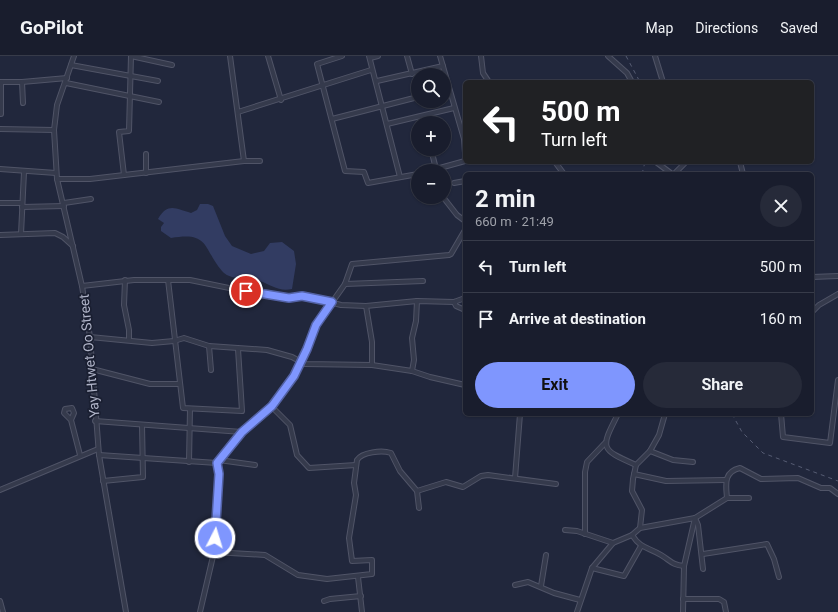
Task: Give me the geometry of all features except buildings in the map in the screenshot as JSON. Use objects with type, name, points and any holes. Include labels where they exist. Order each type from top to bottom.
[{"type":"street","name":"Yay Htwet Oo Street","points":[[74,56],[66,83],[57,105],[54,130],[56,173],[82,286],[90,337],[98,449],[126,612]]},
{"type":"street","points":[[124,175],[119,132],[129,131],[131,56],[172,65]]},
{"type":"street","points":[[230,56],[244,161]]},
{"type":"street","points":[[268,56],[281,100]]},
{"type":"street","points":[[342,56],[317,64],[345,171],[364,172],[368,183],[411,175]]},
{"type":"street","points":[[378,56],[370,57],[371,70],[377,81],[400,177]]},
{"type":"street","points":[[408,56],[411,70]]},
{"type":"street","points":[[435,68],[443,66],[440,56]]},
{"type":"street","points":[[481,56],[483,73],[487,80]]},
{"type":"street","points":[[608,56],[627,73],[631,80]]},
{"type":"street","points":[[655,56],[663,80]]},
{"type":"street","points":[[71,65],[158,81]]},
{"type":"street","points":[[238,112],[281,100],[371,70]]},
{"type":"street","points":[[377,81],[411,74]]},
{"type":"street","points":[[1,114],[0,82],[22,82],[67,78]]},
{"type":"street","points":[[22,82],[23,103]]},
{"type":"street","points":[[66,83],[159,102]]},
{"type":"street","points":[[451,97],[463,136]]},
{"type":"street","points":[[332,119],[411,99]]},
{"type":"street","points":[[387,124],[454,108]]},
{"type":"street","points":[[0,129],[54,130]]},
{"type":"street","points":[[146,154],[146,173]]},
{"type":"street","points":[[57,179],[90,179],[244,161],[260,161]]},
{"type":"street","points":[[451,165],[463,162]]},
{"type":"street","points":[[659,164],[670,172]]},
{"type":"street","points":[[675,172],[684,164]]},
{"type":"street","points":[[0,169],[24,172],[56,173]]},
{"type":"street","points":[[21,234],[24,172]]},
{"type":"street","points":[[454,183],[463,181]]},
{"type":"street","points":[[0,203],[22,205],[64,204],[91,199]]},
{"type":"street","points":[[448,204],[457,215],[463,220]]},
{"type":"street","points":[[0,235],[55,233],[63,237],[74,247]]},
{"type":"street","points":[[200,612],[214,552],[219,474],[218,461],[242,432],[272,406],[294,376],[307,349],[316,325],[345,284],[352,264],[355,262],[449,256],[463,233]]},
{"type":"street","points":[[814,277],[838,276]]},
{"type":"street","points":[[125,280],[124,305],[129,330],[129,340]]},
{"type":"street","points":[[82,286],[125,280],[190,280],[273,297],[289,298],[302,296],[341,305],[366,306],[417,301],[454,302],[463,299]]},
{"type":"street","points":[[168,280],[174,342],[182,406],[184,409],[242,411],[238,349]]},
{"type":"street","points":[[345,284],[423,281]]},
{"type":"street","points":[[814,310],[819,305],[838,294]]},
{"type":"street","points":[[412,371],[414,360],[412,338],[416,321],[417,301]]},
{"type":"street","points":[[454,302],[456,306],[463,309]]},
{"type":"street","points":[[366,306],[372,342],[372,365]]},
{"type":"street","points":[[90,337],[152,343],[174,342],[184,338],[209,346],[267,350],[304,364],[372,365],[412,371],[463,385]]},
{"type":"street","points":[[209,346],[211,370]]},
{"type":"street","points":[[92,369],[150,384],[180,384]]},
{"type":"street","points":[[781,416],[783,437],[830,443],[838,380]]},
{"type":"street","points":[[272,406],[290,425],[297,454],[309,468],[356,465]]},
{"type":"street","points":[[189,462],[190,409]]},
{"type":"street","points":[[515,478],[520,416]]},
{"type":"street","points":[[585,534],[585,472],[587,462],[605,443],[617,416]]},
{"type":"street","points":[[640,528],[642,510],[632,491],[634,474],[636,465],[650,451],[659,435],[664,416]]},
{"type":"street","points":[[71,420],[80,456]]},
{"type":"street","points":[[95,421],[242,432]]},
{"type":"street","points":[[832,424],[838,424]]},
{"type":"street","points":[[103,481],[143,477],[142,425]]},
{"type":"street","points":[[605,443],[610,452],[636,465]]},
{"type":"street","points":[[0,490],[98,449]]},
{"type":"street","points":[[650,451],[673,460],[693,462]]},
{"type":"street","points":[[214,552],[265,555],[298,575],[327,579],[358,577],[372,574],[373,561],[369,560],[354,562],[352,560],[349,538],[356,495],[354,483],[356,465],[357,460],[362,455],[377,452],[391,453],[400,471],[417,491],[419,508]]},
{"type":"street","points":[[99,455],[189,462],[218,461],[255,465]]},
{"type":"street","points":[[727,498],[725,480],[729,474],[740,468],[761,479],[798,478],[821,488],[830,488],[838,494]]},
{"type":"street","points":[[634,474],[666,481],[725,480]]},
{"type":"street","points":[[417,491],[446,482],[463,486],[481,476],[488,475],[556,484]]},
{"type":"street","points":[[577,612],[592,568],[613,543],[632,535],[640,528],[695,518],[727,498],[749,498]]},
{"type":"street","points":[[695,518],[698,525],[703,569]]},
{"type":"street","points":[[683,612],[684,566],[695,518]]},
{"type":"street","points":[[565,530],[585,534],[613,543]]},
{"type":"street","points":[[632,535],[641,546],[661,555],[671,564],[684,566]]},
{"type":"street","points":[[702,554],[766,544],[774,559],[779,577]]},
{"type":"street","points":[[592,568],[624,576],[641,546]]},
{"type":"street","points":[[541,586],[546,555]]},
{"type":"street","points":[[358,577],[362,612]]},
{"type":"street","points":[[514,585],[528,582],[541,586],[554,593],[580,600]]},
{"type":"street","points":[[324,601],[361,596]]},
{"type":"street","points":[[683,599],[719,599],[724,602],[726,612]]},
{"type":"street","points":[[0,601],[3,612]]},
{"type":"water","points":[[200,204],[208,204],[213,206],[225,236],[232,246],[251,254],[264,251],[270,243],[282,242],[294,251],[296,264],[292,289],[283,290],[260,281],[234,278],[222,271],[208,249],[199,240],[193,237],[171,238],[161,231],[161,227],[164,223],[158,219],[165,210],[173,208],[191,213],[197,210]]},
{"type":"railway","points":[[626,56],[639,80]]},
{"type":"railway","points":[[642,172],[644,164]]},
{"type":"railway","points":[[733,416],[742,432],[763,453],[838,481]]},
{"type":"route","points":[[215,538],[219,474],[217,463],[242,432],[272,406],[294,376],[307,349],[316,325],[332,302],[302,296],[289,298],[273,297],[246,291]]}]
